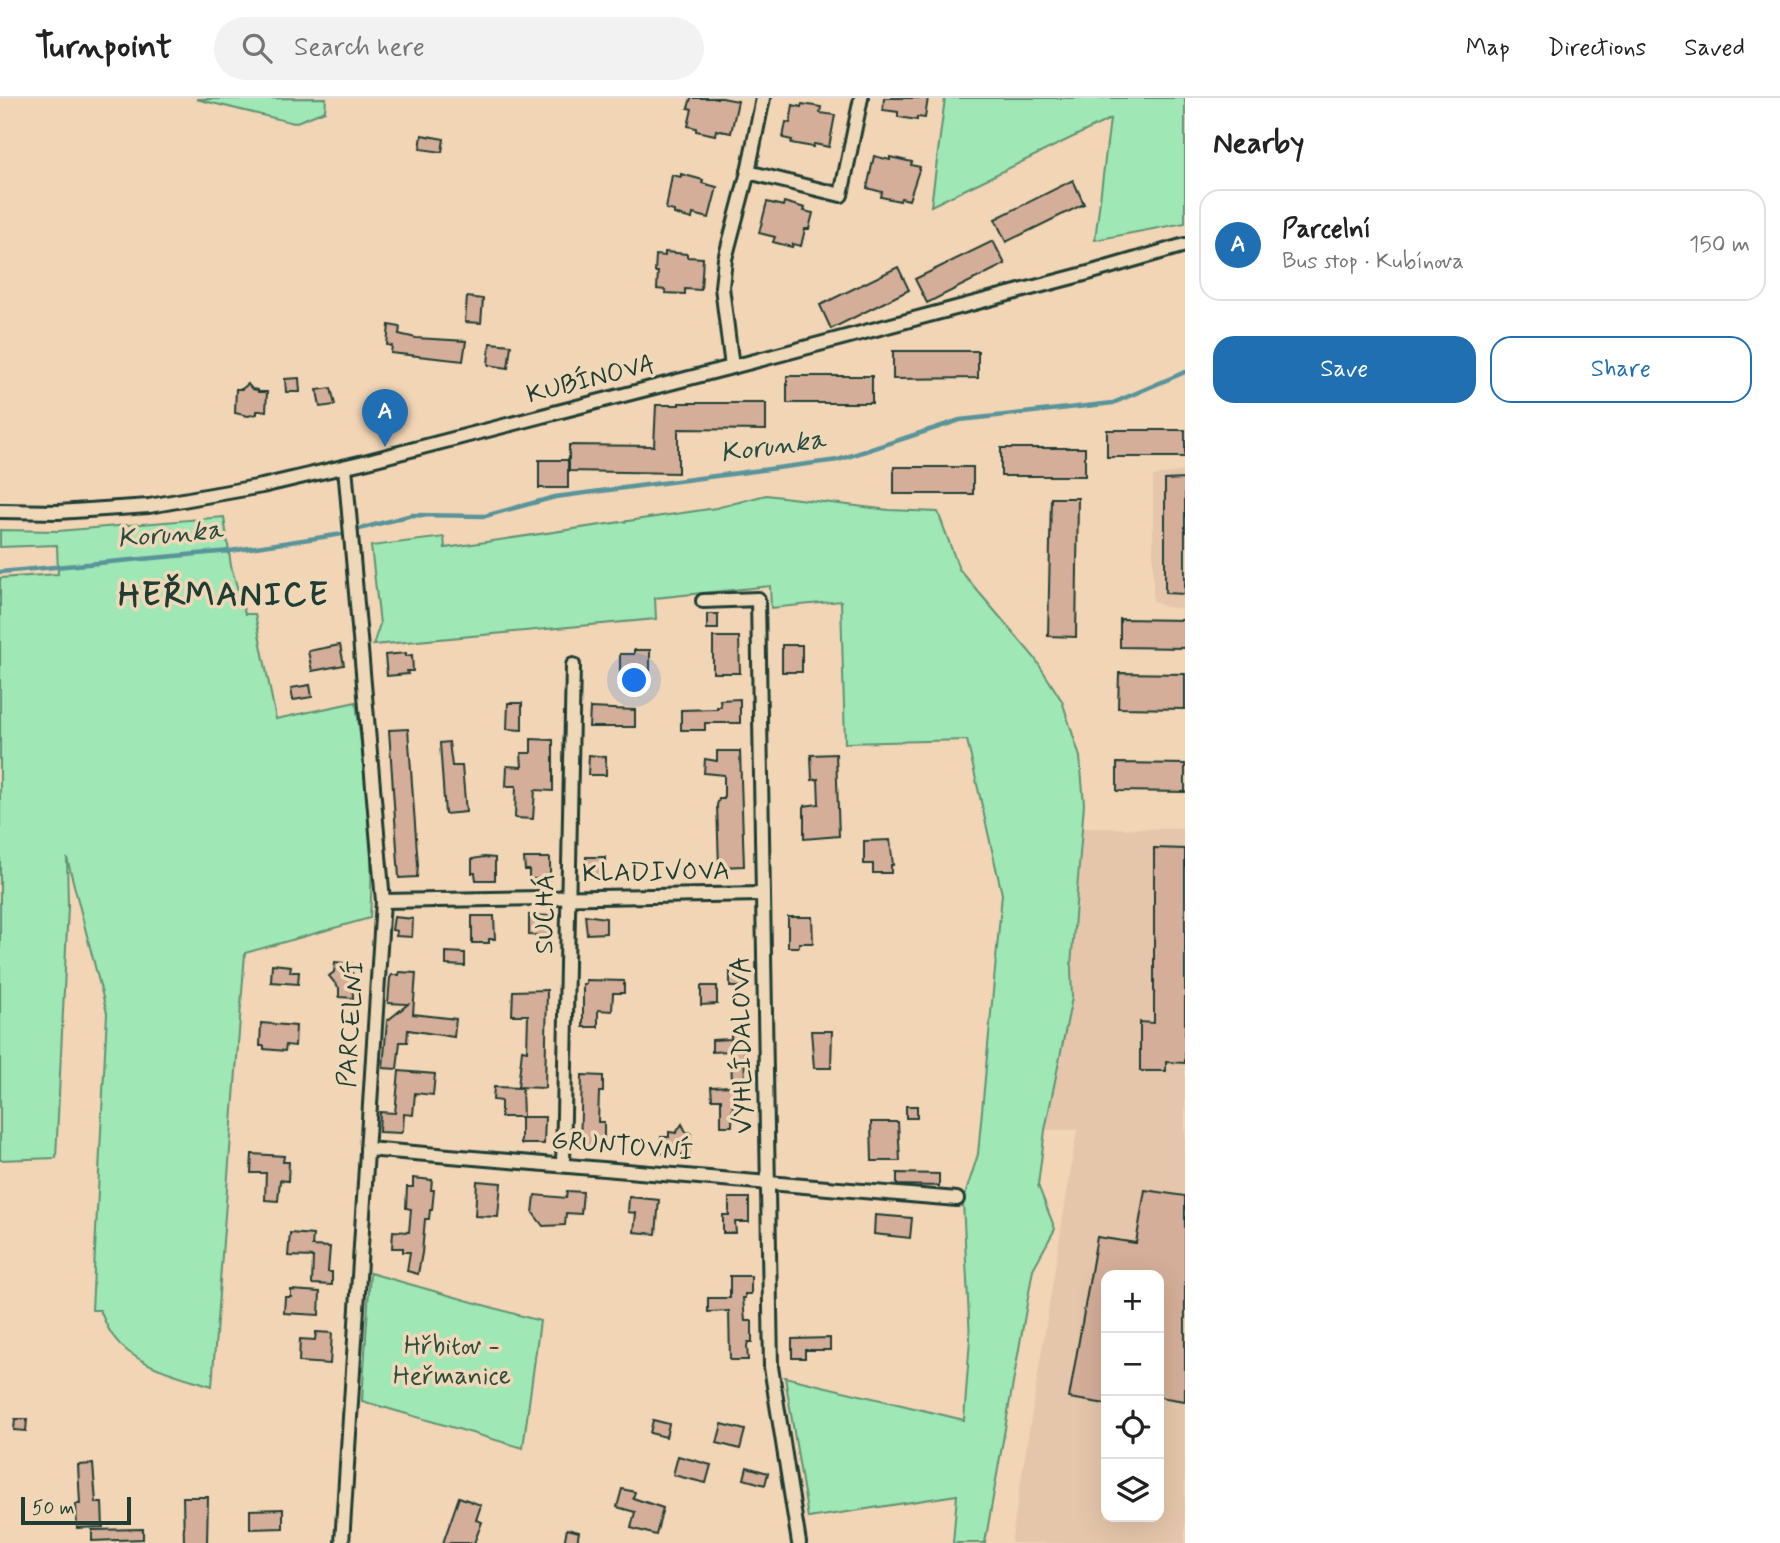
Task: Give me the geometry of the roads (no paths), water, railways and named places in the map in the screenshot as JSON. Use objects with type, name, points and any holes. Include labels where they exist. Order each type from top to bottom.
[{"type":"street","points":[[733,367],[722,287],[725,259],[748,172],[763,98]]},
{"type":"street","points":[[748,172],[841,195],[861,98]]},
{"type":"street","name":"KUBÍNOVA","points":[[0,511],[58,512],[149,506],[262,486],[733,367],[1185,245]]},
{"type":"street","name":"PARCELNÍ","points":[[342,1543],[383,901],[345,467]]},
{"type":"street","name":"VYHLÍDALOVA","points":[[703,601],[758,598],[771,1367],[799,1543]]},
{"type":"street","name":"SUCHÁ","points":[[563,1165],[573,665]]},
{"type":"street","name":"KLADIVOVA","points":[[383,901],[763,894]]},
{"type":"street","name":"GRUNTOVNÍ","points":[[367,1149],[957,1199]]},
{"type":"waterway","name":"Korunka","points":[[359,529],[412,515],[485,516],[555,497],[838,460],[960,420],[1113,403],[1185,372]]},
{"type":"waterway","name":"Korunka","points":[[0,572],[230,551],[343,534]]},
{"type":"place","name":"Parcelní","points":[[385,447]]},
{"type":"district","name":"HEŘMANICE","points":[[224,596]]},
{"type":"park label","name":"Hřbitov - Heřmanice","points":[[452,1362]]}]
